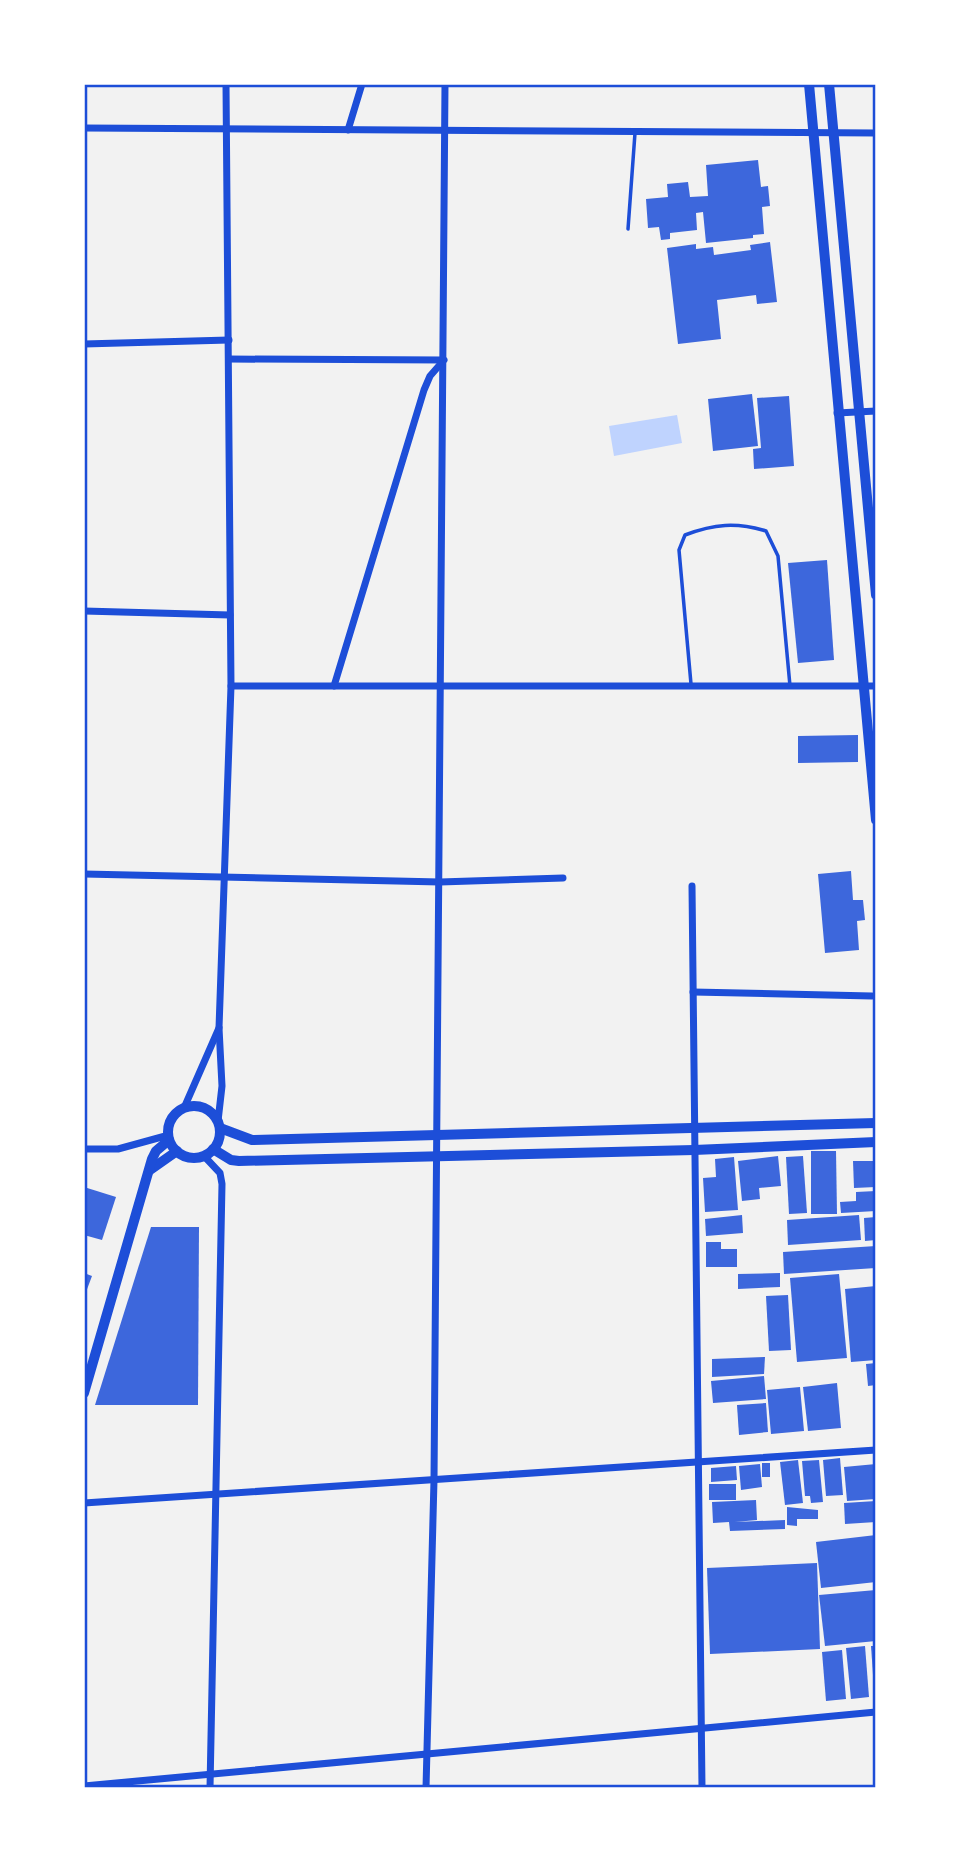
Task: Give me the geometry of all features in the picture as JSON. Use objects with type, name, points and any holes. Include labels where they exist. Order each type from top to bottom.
[{"type":"main road","points":[[809,84],[876,820]]},
{"type":"main road","points":[[829,84],[876,595]]},
{"type":"main road","points":[[84,1393],[156,1151],[169,1137],[172,1118],[184,1108],[207,1109],[219,1124],[251,1140],[876,1123]]},
{"type":"main road","points":[[209,1152],[218,1141],[219,1124]]},
{"type":"main road","points":[[169,1137],[177,1152],[190,1157],[209,1152],[239,1161],[438,1158],[876,1142]]},
{"type":"main road","points":[[346,1138],[346,1159]]},
{"type":"main road","points":[[150,1170],[177,1152]]},
{"type":"street","points":[[219,1124],[222,1086],[219,1028],[231,686],[226,84]]},
{"type":"street","points":[[348,130],[362,84]]},
{"type":"street","points":[[426,1788],[434,1480],[438,1158],[446,130],[444,84]]},
{"type":"street","points":[[84,128],[876,133]]},
{"type":"street","points":[[84,344],[229,340]]},
{"type":"street","points":[[229,359],[444,360]]},
{"type":"street","points":[[334,686],[424,390],[430,376],[444,360]]},
{"type":"street","points":[[837,413],[876,411]]},
{"type":"street","points":[[84,611],[230,615]]},
{"type":"street","points":[[231,686],[876,686]]},
{"type":"street","points":[[84,874],[440,882],[563,878]]},
{"type":"street","points":[[692,886],[702,1788]]},
{"type":"street","points":[[693,992],[872,996]]},
{"type":"street","points":[[184,1108],[219,1028]]},
{"type":"street","points":[[84,1149],[118,1149],[169,1137]]},
{"type":"street","points":[[209,1152],[220,1173],[222,1184],[210,1788]]},
{"type":"street","points":[[84,1503],[876,1450]]},
{"type":"street","points":[[84,1786],[876,1712]]},
{"type":"lane","points":[[628,229],[635,131]]},
{"type":"lane","points":[[691,686],[679,550],[685,534],[706,527],[744,524],[766,531],[778,556],[790,686]]},
{"type":"water","points":[[677,415],[682,443],[614,456],[609,426]]},
{"type":"building","points":[[758,160],[761,187],[768,186],[770,206],[762,207],[764,234],[753,235],[753,238],[706,243],[703,212],[696,213],[697,230],[670,233],[670,239],[661,240],[659,227],[648,228],[646,199],[668,197],[667,184],[688,182],[690,197],[708,196],[706,165]]},
{"type":"building","points":[[770,242],[777,302],[757,304],[756,295],[717,300],[721,339],[678,344],[667,248],[696,244],[696,249],[713,247],[714,255],[751,250],[750,245]]},
{"type":"building","points":[[752,394],[758,446],[713,451],[708,399]]},
{"type":"building","points":[[789,396],[794,466],[754,469],[753,449],[761,448],[757,398]]},
{"type":"building","points":[[827,560],[834,660],[798,663],[788,563]]},
{"type":"building","points":[[858,735],[858,762],[798,763],[798,736]]},
{"type":"building","points":[[851,871],[853,900],[863,900],[865,920],[857,921],[859,950],[825,953],[818,874]]},
{"type":"building","points":[[811,1151],[836,1151],[837,1214],[811,1214]]},
{"type":"building","points":[[778,1156],[781,1186],[759,1188],[760,1199],[742,1201],[738,1161]]},
{"type":"building","points":[[803,1156],[807,1213],[789,1214],[786,1157]]},
{"type":"building","points":[[734,1157],[738,1210],[705,1212],[703,1178],[716,1177],[715,1159]]},
{"type":"building","points":[[853,1161],[876,1161],[876,1187],[854,1188]]},
{"type":"building","points":[[84,1187],[116,1197],[102,1240],[84,1235]]},
{"type":"building","points":[[876,1191],[876,1211],[841,1213],[840,1202],[856,1201],[856,1192]]},
{"type":"building","points":[[742,1215],[743,1233],[706,1236],[705,1219]]},
{"type":"building","points":[[859,1215],[861,1240],[788,1245],[787,1220]]},
{"type":"building","points":[[876,1217],[876,1240],[865,1241],[864,1218]]},
{"type":"building","points":[[151,1227],[199,1227],[198,1405],[95,1405]]},
{"type":"building","points":[[706,1242],[721,1242],[721,1249],[737,1249],[737,1267],[706,1267]]},
{"type":"building","points":[[876,1246],[876,1268],[784,1274],[783,1252]]},
{"type":"building","points":[[84,1273],[92,1276],[86,1292],[84,1292]]},
{"type":"building","points":[[780,1273],[780,1287],[738,1289],[738,1274]]},
{"type":"building","points":[[839,1274],[847,1358],[797,1362],[790,1278]]},
{"type":"building","points":[[876,1286],[876,1360],[851,1362],[845,1289]]},
{"type":"building","points":[[788,1295],[791,1350],[769,1351],[766,1296]]},
{"type":"building","points":[[765,1357],[764,1374],[712,1377],[712,1359]]},
{"type":"building","points":[[876,1363],[876,1385],[868,1386],[866,1364]]},
{"type":"building","points":[[764,1376],[766,1399],[713,1403],[711,1381]]},
{"type":"building","points":[[837,1383],[841,1428],[808,1431],[803,1387]]},
{"type":"building","points":[[800,1387],[804,1431],[771,1434],[767,1390]]},
{"type":"building","points":[[766,1403],[768,1432],[739,1435],[737,1405]]},
{"type":"building","points":[[840,1458],[843,1495],[826,1496],[823,1460]]},
{"type":"building","points":[[798,1460],[803,1503],[785,1505],[780,1462]]},
{"type":"building","points":[[819,1460],[823,1502],[811,1503],[810,1496],[805,1496],[802,1461]]},
{"type":"building","points":[[762,1463],[770,1463],[770,1477],[762,1477]]},
{"type":"building","points":[[760,1464],[762,1487],[741,1490],[739,1466]]},
{"type":"building","points":[[876,1464],[876,1499],[847,1501],[844,1467]]},
{"type":"building","points":[[736,1466],[737,1480],[711,1482],[711,1468]]},
{"type":"building","points":[[709,1484],[736,1484],[736,1500],[709,1500]]},
{"type":"building","points":[[756,1500],[757,1520],[735,1522],[785,1520],[785,1529],[730,1531],[729,1522],[713,1523],[712,1502]]},
{"type":"building","points":[[876,1501],[876,1522],[845,1524],[844,1503]]},
{"type":"building","points":[[787,1507],[818,1510],[818,1519],[797,1519],[797,1526],[787,1525]]},
{"type":"building","points":[[876,1535],[876,1582],[821,1588],[816,1542]]},
{"type":"building","points":[[817,1563],[820,1649],[710,1654],[707,1568]]},
{"type":"building","points":[[876,1590],[876,1641],[825,1646],[819,1595]]},
{"type":"building","points":[[865,1646],[869,1697],[851,1699],[846,1648]]},
{"type":"building","points":[[871,1646],[876,1646],[876,1689],[874,1689]]},
{"type":"building","points":[[842,1650],[846,1699],[826,1701],[822,1652]]}]
